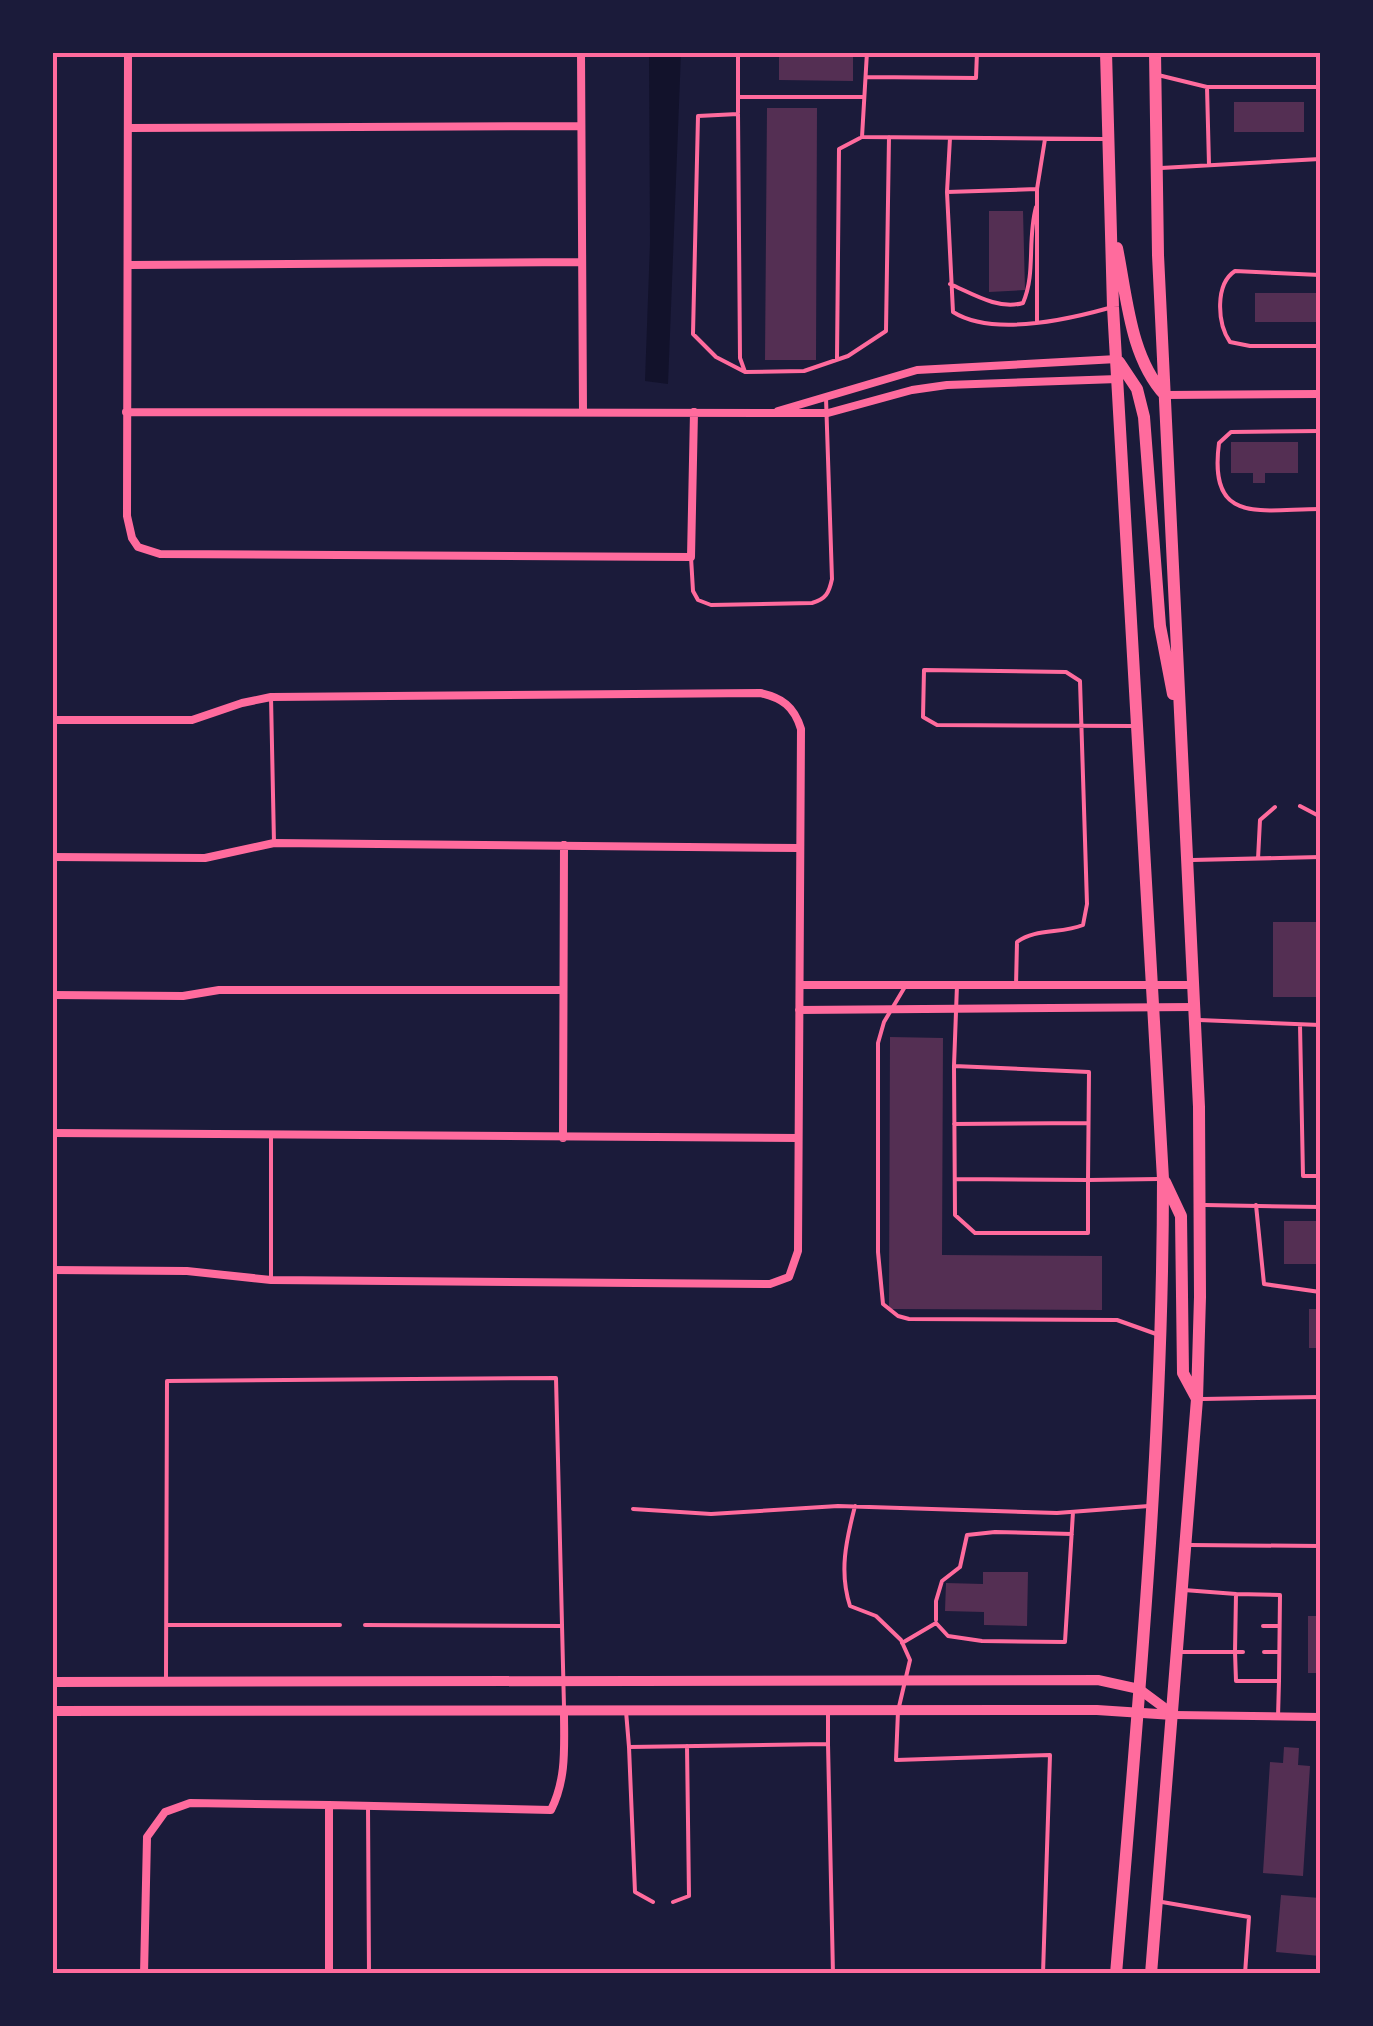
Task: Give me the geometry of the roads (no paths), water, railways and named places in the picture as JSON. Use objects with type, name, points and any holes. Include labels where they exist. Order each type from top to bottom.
[{"type":"main road","points":[[1106,52],[1113,307],[1163,1179],[1162,1336],[1153,1506],[1116,1974]]},
{"type":"main road","points":[[1152,1974],[1197,1399],[1200,1205],[1156,168],[1155,52]]},
{"type":"main road","points":[[1109,211],[1139,352],[1152,380],[1165,395]]},
{"type":"main road","points":[[1117,359],[1137,388],[1144,416],[1160,626],[1182,735]]},
{"type":"main road","points":[[1163,1179],[1181,1216],[1183,1373],[1197,1399]]},
{"type":"street","points":[[128,52],[127,516],[138,547],[160,554],[691,557],[694,412]]},
{"type":"street","points":[[581,52],[583,412]]},
{"type":"street","points":[[128,128],[580,126]]},
{"type":"street","points":[[128,265],[580,262]]},
{"type":"street","points":[[764,414],[917,370],[1117,359]]},
{"type":"street","points":[[126,412],[828,413],[912,390],[947,385],[1118,378]]},
{"type":"street","points":[[1165,395],[1320,394]]},
{"type":"street","points":[[52,720],[192,720],[242,703],[272,698],[760,692],[787,704],[801,729],[798,1251],[789,1277],[770,1284],[271,1280],[187,1271],[52,1270]]},
{"type":"street","points":[[52,857],[205,858],[274,843],[799,848]]},
{"type":"street","points":[[563,1138],[564,845]]},
{"type":"street","points":[[800,985],[1193,985]]},
{"type":"street","points":[[52,996],[183,996],[219,990],[563,990]]},
{"type":"street","points":[[799,1010],[1155,1007],[1194,1014]]},
{"type":"street","points":[[52,1133],[798,1138]]},
{"type":"street","points":[[52,1682],[1098,1680],[1140,1688],[1174,1715]]},
{"type":"street","points":[[52,1712],[1097,1710],[1320,1717]]},
{"type":"street","points":[[144,1974],[148,1837],[166,1812],[190,1803],[551,1810],[560,1792],[564,1762],[564,1711]]},
{"type":"street","points":[[329,1806],[329,1974]]},
{"type":"lane","points":[[738,52],[740,358],[745,372]]},
{"type":"lane","points":[[862,137],[867,52]]},
{"type":"lane","points":[[867,77],[976,78],[977,52]]},
{"type":"lane","points":[[1155,75],[1208,88],[1320,87]]},
{"type":"lane","points":[[1208,88],[1209,166]]},
{"type":"lane","points":[[738,97],[864,96]]},
{"type":"lane","points":[[738,114],[698,116],[693,334],[716,357],[745,372],[804,372],[837,359],[886,331],[889,137]]},
{"type":"lane","points":[[837,359],[838,149],[862,137],[1107,139]]},
{"type":"lane","points":[[950,138],[947,192],[953,312],[968,321],[988,325],[1070,318],[1113,307]]},
{"type":"lane","points":[[1037,321],[1037,188],[1045,139]]},
{"type":"lane","points":[[1156,168],[1320,159]]},
{"type":"lane","points":[[947,192],[1037,188]]},
{"type":"lane","points":[[950,284],[991,302],[1013,306],[1023,303],[1030,286],[1030,231],[1038,201]]},
{"type":"lane","points":[[1320,275],[1236,271],[1222,288],[1222,328],[1230,342],[1250,346],[1320,346]]},
{"type":"lane","points":[[691,557],[693,590],[698,600],[711,605],[812,603],[829,592],[832,579],[826,398]]},
{"type":"lane","points":[[1320,431],[1231,432],[1219,443],[1217,480],[1230,502],[1245,509],[1320,509]]},
{"type":"lane","points":[[1016,986],[1016,942],[1025,936],[1068,932],[1084,924],[1087,904],[1080,726],[1080,682],[1066,672],[924,670],[924,717],[937,725],[1080,726],[1139,726]]},
{"type":"lane","points":[[272,698],[274,843]]},
{"type":"lane","points":[[1300,806],[1319,816],[1320,823]]},
{"type":"lane","points":[[1258,858],[1260,820],[1275,807]]},
{"type":"lane","points":[[1187,860],[1320,857]]},
{"type":"lane","points":[[906,986],[884,1022],[878,1043],[878,1252],[883,1304],[909,1320],[1117,1320],[1162,1336]]},
{"type":"lane","points":[[954,1066],[1089,1072],[1088,1233],[975,1233],[955,1214],[954,1066],[957,986]]},
{"type":"lane","points":[[1194,1014],[1320,1026]]},
{"type":"lane","points":[[1300,1024],[1303,1176],[1320,1176]]},
{"type":"lane","points":[[954,1124],[1088,1122]]},
{"type":"lane","points":[[271,1280],[272,1135]]},
{"type":"lane","points":[[955,1179],[1163,1179]]},
{"type":"lane","points":[[1200,1205],[1320,1207]]},
{"type":"lane","points":[[1256,1205],[1264,1284],[1320,1292]]},
{"type":"lane","points":[[166,1682],[167,1380],[556,1378],[564,1711]]},
{"type":"lane","points":[[1197,1399],[1320,1397]]},
{"type":"lane","points":[[633,1509],[710,1514],[855,1506],[1073,1512],[1153,1506]]},
{"type":"lane","points":[[855,1506],[844,1549],[844,1587],[850,1606],[876,1616],[902,1642],[910,1660],[898,1711],[896,1760],[1050,1754],[1043,1974]]},
{"type":"lane","points":[[1072,1534],[967,1535],[960,1567],[942,1581],[936,1601],[936,1622],[948,1636],[982,1641],[1066,1642],[1072,1534],[1073,1512]]},
{"type":"lane","points":[[1187,1545],[1320,1546]]},
{"type":"lane","points":[[1184,1590],[1280,1595],[1278,1717]]},
{"type":"lane","points":[[1236,1594],[1236,1681],[1279,1681]]},
{"type":"lane","points":[[902,1642],[936,1622]]},
{"type":"lane","points":[[166,1626],[340,1625]]},
{"type":"lane","points":[[365,1625],[562,1626]]},
{"type":"lane","points":[[1264,1626],[1280,1626]]},
{"type":"lane","points":[[1178,1652],[1243,1652]]},
{"type":"lane","points":[[1264,1652],[1279,1652]]},
{"type":"lane","points":[[626,1711],[634,1892],[654,1902]]},
{"type":"lane","points":[[828,1712],[833,1974]]},
{"type":"lane","points":[[629,1746],[828,1744]]},
{"type":"lane","points":[[674,1902],[689,1896],[687,1746]]},
{"type":"lane","points":[[368,1806],[369,1974]]},
{"type":"lane","points":[[52,1827],[52,1895]]},
{"type":"lane","points":[[1158,1902],[1249,1917],[1245,1974]]}]
